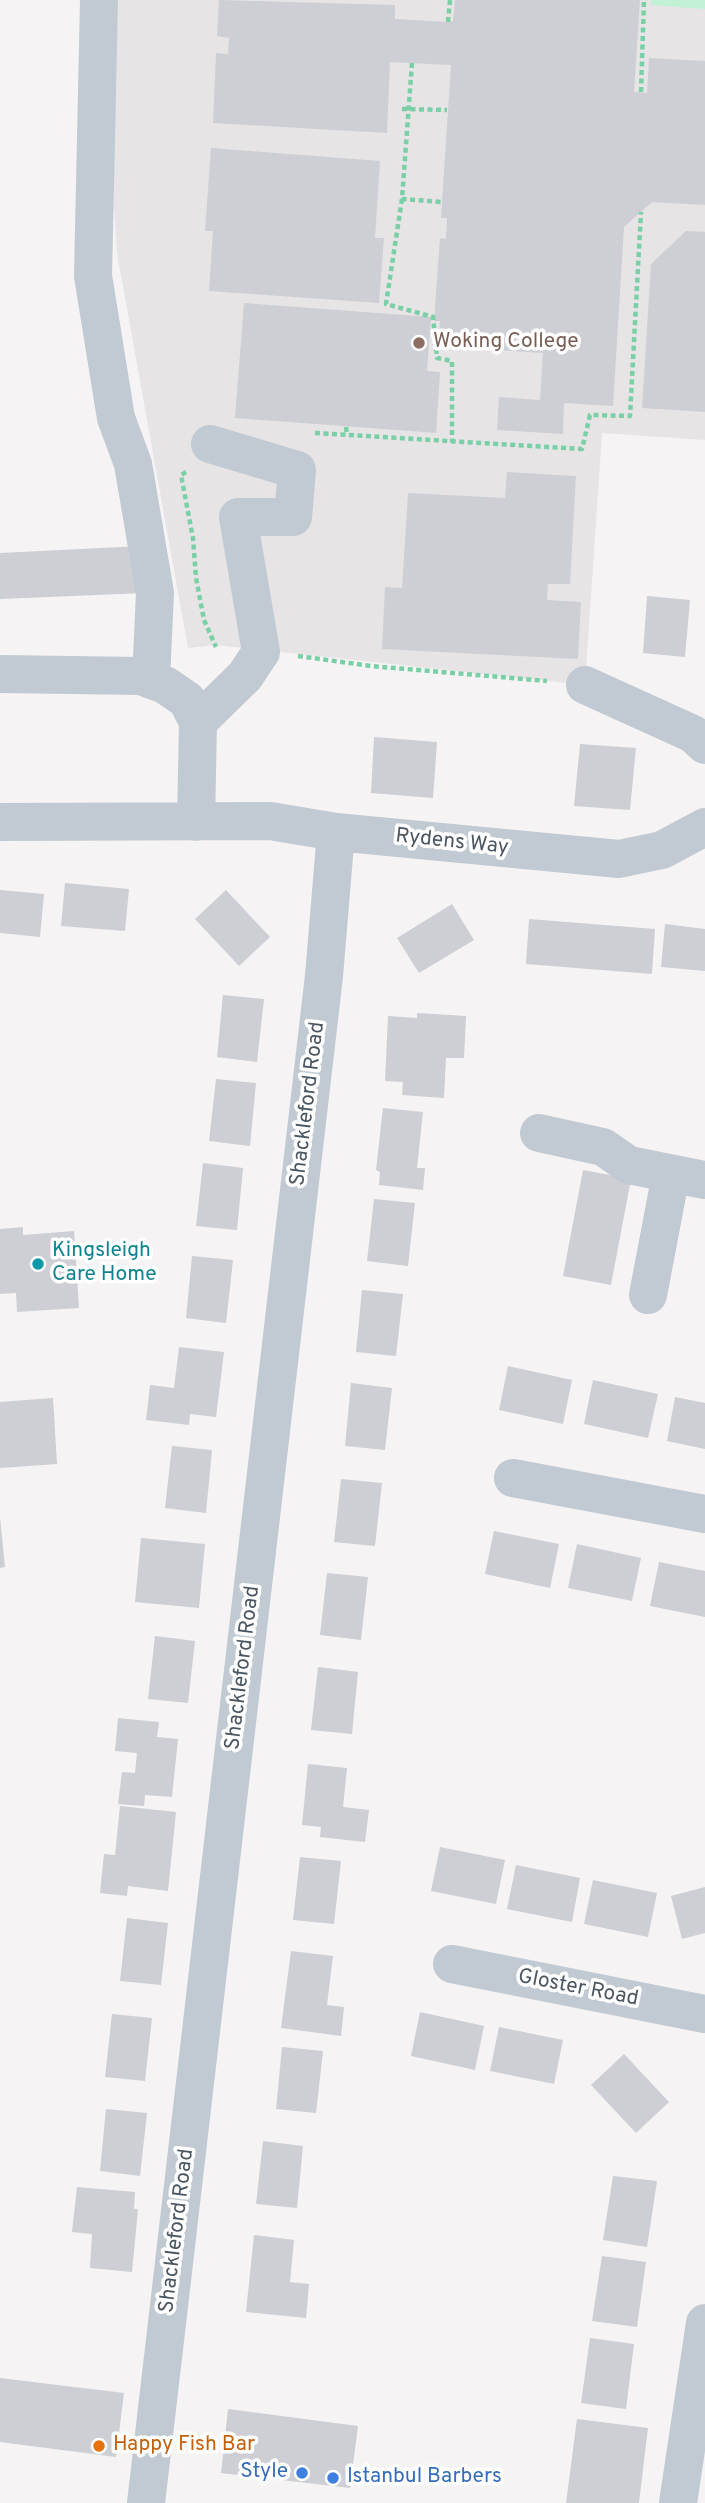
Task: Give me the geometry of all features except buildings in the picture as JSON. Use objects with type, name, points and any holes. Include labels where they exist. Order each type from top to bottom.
[{"type":"street","points":[[99,0],[93,276],[116,418],[134,464],[155,593],[150,680]]},
{"type":"street","points":[[198,722],[245,676],[261,652],[238,517],[293,517],[297,470],[219,447]]},
{"type":"street","points":[[0,674],[141,676],[187,700],[198,722],[196,822]]},
{"type":"street","points":[[584,685],[693,734],[705,745]]},
{"type":"street","name":"Rydens Way","points":[[0,822],[270,821],[337,832],[620,859],[663,850],[704,829]]},
{"type":"street","name":"Shackleford Road","points":[[146,2503],[324,976],[337,832]]},
{"type":"street","points":[[539,1133],[603,1147],[629,1165],[688,1177],[648,1295]]},
{"type":"street","points":[[513,1478],[705,1514]]},
{"type":"street","name":"Gloster Road","points":[[452,1964],[705,2014]]},
{"type":"street","points":[[678,2503],[705,2323]]},
{"type":"path","points":[[448,22],[450,0]]},
{"type":"path","points":[[641,92],[644,0]]},
{"type":"path","points":[[412,64],[405,108],[402,200],[386,304],[433,317],[437,358],[452,361],[452,442]]},
{"type":"path","points":[[405,108],[447,110]]},
{"type":"path","points":[[402,200],[442,202]]},
{"type":"path","points":[[308,433],[582,449],[590,415],[630,416],[640,212]]},
{"type":"path","points":[[346,427],[347,435]]},
{"type":"path","points":[[217,652],[204,620],[181,475],[219,447]]},
{"type":"path","points":[[286,654],[371,666],[584,685]]},
{"type":"shaded area","name":"Woking College","points":[[109,0],[705,0],[705,440],[602,433],[585,685],[216,645],[188,648],[117,253],[109,130]]},
{"type":"green space","points":[[651,0],[705,0],[705,9],[651,5]]},
{"type":"place","name":"Woking College","points":[[419,343]]},
{"type":"place","name":"Kingsleigh Care Home","points":[[38,1264]]},
{"type":"place","name":"Happy Fish Bar","points":[[99,2446]]},
{"type":"place","name":"Style","points":[[302,2473]]},
{"type":"place","name":"Istanbul Barbers","points":[[333,2478]]}]
